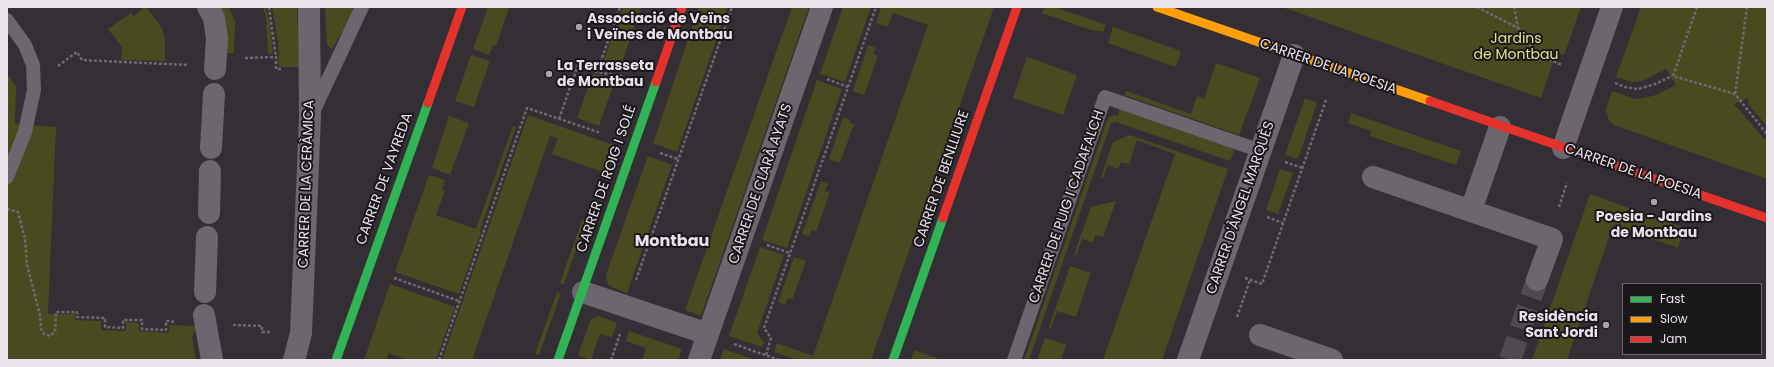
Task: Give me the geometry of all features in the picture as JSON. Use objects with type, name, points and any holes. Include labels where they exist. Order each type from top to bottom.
[{"type":"street","points":[[208,7],[214,18],[217,38],[215,63]]},
{"type":"street","name":"CARRER DE LA CERÀMICA","points":[[294,360],[301,333],[310,118],[309,7]]},
{"type":"street","name":"CARRER DE VAYREDA","points":[[336,360],[462,7]]},
{"type":"street","name":"CARRER DE ROIG I SOLÉ","points":[[558,360],[682,7]]},
{"type":"street","name":"CARRER DE CLARÀ AYATS","points":[[699,360],[822,7]]},
{"type":"street","name":"CARRER DE BENLLIURE","points":[[893,360],[1018,7]]},
{"type":"street","name":"CARRER DE LA POESIA","points":[[1157,7],[1767,218]]},
{"type":"street","points":[[1563,148],[1612,7]]},
{"type":"street","name":"CARRER D'ÀNGEL MARQUÈS","points":[[1188,360],[1270,155],[1294,55]]},
{"type":"street","points":[[211,148],[214,94]]},
{"type":"street","points":[[1471,210],[1500,126]]},
{"type":"street","points":[[209,213],[210,171]]},
{"type":"street","points":[[1373,177],[1552,238],[1537,280]]},
{"type":"street","points":[[205,292],[207,237]]},
{"type":"street","points":[[583,292],[708,334]]},
{"type":"street","points":[[204,319],[212,360]]},
{"type":"street","points":[[1260,335],[1332,360]]},
{"type":"lane","points":[[310,118],[362,7]]},
{"type":"lane","points":[[7,20],[25,46],[33,65],[34,90],[25,132],[7,177]]},
{"type":"lane","name":"CARRER DE PUIG I CADAFALCH","points":[[1014,360],[1106,97],[1270,155]]},
{"type":"path","points":[[269,7],[276,57],[276,69],[310,70]]},
{"type":"path","points":[[597,72],[620,7]]},
{"type":"path","points":[[635,281],[732,7]]},
{"type":"path","points":[[766,355],[771,338],[764,328],[876,7]]},
{"type":"path","points":[[1477,7],[1518,28]]},
{"type":"path","points":[[1514,7],[1518,28],[1530,46],[1541,56],[1566,66]]},
{"type":"path","points":[[1673,76],[1697,7]]},
{"type":"path","points":[[1735,94],[1747,7]]},
{"type":"path","points":[[34,90],[59,64],[76,52],[82,60],[193,65],[193,56],[215,63]]},
{"type":"path","points":[[245,62],[246,57],[276,57]]},
{"type":"path","points":[[559,118],[578,65],[597,72],[622,76]]},
{"type":"path","points":[[1613,82],[1625,87],[1638,89],[1655,84],[1673,76],[1735,94],[1767,134]]},
{"type":"path","points":[[822,77],[848,87]]},
{"type":"path","points":[[1239,276],[1262,284],[1326,100]]},
{"type":"path","points":[[439,360],[527,108],[601,134]]},
{"type":"path","points":[[656,151],[678,159]]},
{"type":"path","points":[[1270,155],[1302,168]]},
{"type":"path","points":[[1559,207],[1567,182]]},
{"type":"path","points":[[7,209],[18,212],[25,239],[27,265],[40,315],[41,329],[44,334],[50,336],[55,332],[56,312],[77,312],[77,317],[105,318],[105,327],[124,328],[124,320],[142,320],[142,329],[166,330],[166,321],[204,319],[262,326],[262,332],[301,333]]},
{"type":"path","points":[[1260,214],[1283,222]]},
{"type":"path","points":[[764,244],[790,253]]},
{"type":"path","points":[[389,276],[459,301]]},
{"type":"path","points":[[1242,301],[1250,280]]},
{"type":"path","points":[[611,360],[618,340]]},
{"type":"path","points":[[730,343],[779,360]]},
{"type":"green space","points":[[143,7],[146,7],[162,28],[165,40],[165,61],[121,60],[122,47],[108,29],[131,13],[134,16],[142,10]]},
{"type":"green space","points":[[219,7],[229,7],[235,22],[234,53],[224,53]]},
{"type":"green space","points":[[263,7],[266,7],[270,24],[273,54],[268,54],[266,16]]},
{"type":"green space","points":[[272,7],[297,7],[299,67],[279,67],[278,42]]},
{"type":"green space","points":[[325,7],[355,7],[353,15],[332,49],[327,45]]},
{"type":"green space","points":[[488,7],[509,7],[496,46],[493,45],[489,55],[473,49]]},
{"type":"green space","points":[[623,7],[641,7],[619,71],[601,68]]},
{"type":"green space","points":[[699,7],[728,7],[677,152],[653,143]]},
{"type":"green space","points":[[792,7],[809,7],[701,316],[685,310]]},
{"type":"green space","points":[[843,7],[871,7],[845,82],[820,74]]},
{"type":"green space","points":[[881,7],[994,7],[871,360],[798,360],[774,352],[777,343],[813,356],[928,25],[893,13],[888,27],[876,23]]},
{"type":"green space","points":[[1045,7],[1055,7],[1106,25],[1103,32],[1094,31],[1042,13]]},
{"type":"green space","name":"Jardins de Montbau","points":[[1282,7],[1581,7],[1564,55],[1556,53],[1541,98]]},
{"type":"green space","points":[[1641,7],[1767,7],[1767,126],[1748,104],[1748,98],[1734,104],[1767,142],[1767,179],[1614,125],[1609,121],[1606,109],[1612,91],[1635,99],[1653,96],[1676,85],[1666,69],[1642,81],[1632,82],[1616,77]]},
{"type":"green space","points":[[1113,27],[1181,51],[1176,67],[1108,43]]},
{"type":"green space","points":[[868,45],[876,48],[873,54],[878,56],[864,95],[853,91]]},
{"type":"green space","points":[[471,55],[490,61],[474,107],[455,101]]},
{"type":"green space","points":[[1027,57],[1077,75],[1063,115],[1013,98]]},
{"type":"green space","points":[[1216,63],[1260,78],[1239,135],[1124,95],[1126,91],[1191,114],[1197,96],[1204,99]]},
{"type":"green space","points":[[7,74],[16,86],[15,124],[56,127],[48,314],[75,314],[75,320],[101,321],[101,330],[126,331],[126,322],[139,323],[139,331],[169,333],[169,325],[198,326],[192,337],[196,360],[7,360]]},
{"type":"green space","points":[[593,74],[616,77],[599,126],[577,118]]},
{"type":"green space","points":[[817,80],[842,89],[787,248],[762,240]]},
{"type":"green space","points":[[1305,98],[1317,103],[1298,159],[1285,155]]},
{"type":"green space","points":[[1120,108],[1235,148],[1230,161],[1116,122],[1111,123],[1029,360],[1024,360],[1108,118],[1113,115],[1118,116]]},
{"type":"green space","points":[[1351,113],[1461,151],[1456,165],[1370,136],[1371,131],[1348,123]]},
{"type":"green space","points":[[528,115],[613,145],[603,172],[552,154],[558,138],[550,136],[472,360],[442,360]]},
{"type":"green space","points":[[449,116],[469,123],[450,175],[432,168]]},
{"type":"green space","points":[[843,117],[850,120],[850,123],[854,124],[840,163],[829,159]]},
{"type":"green space","points":[[513,126],[516,127],[459,294],[395,272],[429,175],[445,180],[442,190],[445,191],[436,215],[476,229]]},
{"type":"green space","points":[[1130,135],[1228,169],[1162,360],[1103,360],[1175,154],[1137,140],[1129,164],[1121,162],[1118,169],[1108,165],[1103,178],[1101,177],[1113,142]]},
{"type":"green space","points":[[648,156],[672,165],[627,293],[608,284],[606,280],[607,272]]},
{"type":"green space","points":[[1280,169],[1293,173],[1278,214],[1266,210]]},
{"type":"green space","points":[[821,181],[828,184],[825,191],[830,192],[816,232],[812,230],[809,236],[802,234]]},
{"type":"green space","points":[[1590,194],[1685,228],[1678,248],[1613,225],[1567,360],[1532,360]]},
{"type":"green space","points":[[1116,201],[1103,237],[1095,235],[1093,242],[1082,239],[1076,256],[1074,255],[1091,207]]},
{"type":"green space","points":[[582,220],[586,221],[564,284],[560,283]]},
{"type":"green space","points":[[760,247],[784,255],[757,333],[764,343],[762,347],[729,336]]},
{"type":"green space","points":[[794,257],[806,261],[792,300],[788,298],[785,305],[778,302]]},
{"type":"green space","points":[[1070,266],[1091,273],[1076,317],[1057,311],[1051,329],[1049,328]]},
{"type":"green space","points":[[390,284],[455,307],[436,360],[408,360],[389,353],[386,360],[364,360]]},
{"type":"green space","points":[[557,292],[561,293],[539,355],[535,354]]},
{"type":"green space","points":[[599,316],[617,323],[612,337],[600,334],[591,360],[578,355],[591,319]]},
{"type":"green space","points":[[629,331],[682,349],[678,360],[642,360],[646,348],[626,341]]},
{"type":"green space","points":[[1045,338],[1066,345],[1061,360],[1037,360]]},
{"type":"green space","points":[[724,349],[755,360],[720,360]]},
{"type":"green space","points":[[914,350],[925,354],[942,360],[911,360]]},
{"type":"tunnel","points":[[1510,360],[1537,280]]},
{"type":"traffic: fast","points":[[558,360],[656,82]]},
{"type":"traffic: fast","points":[[336,360],[428,103]]},
{"type":"traffic: fast","points":[[893,360],[943,218]]},
{"type":"traffic: slow","points":[[1157,7],[1430,101]]},
{"type":"traffic: jam","points":[[428,103],[462,7]]},
{"type":"traffic: jam","points":[[656,82],[682,7]]},
{"type":"traffic: jam","points":[[943,218],[1017,7]]},
{"type":"traffic: jam","points":[[1430,101],[1767,218]]},
{"type":"place","name":"Associació de Veïns i Veïnes de Montbau","points":[[579,27]]},
{"type":"place","name":"La Terrasseta de Montbau","points":[[549,74]]},
{"type":"place","name":"Poesia - Jardins de Montbau","points":[[1654,202]]},
{"type":"place","name":"Residència Sant Jordi","points":[[1606,325]]},
{"type":"district","name":"Montbau","points":[[672,242]]}]
